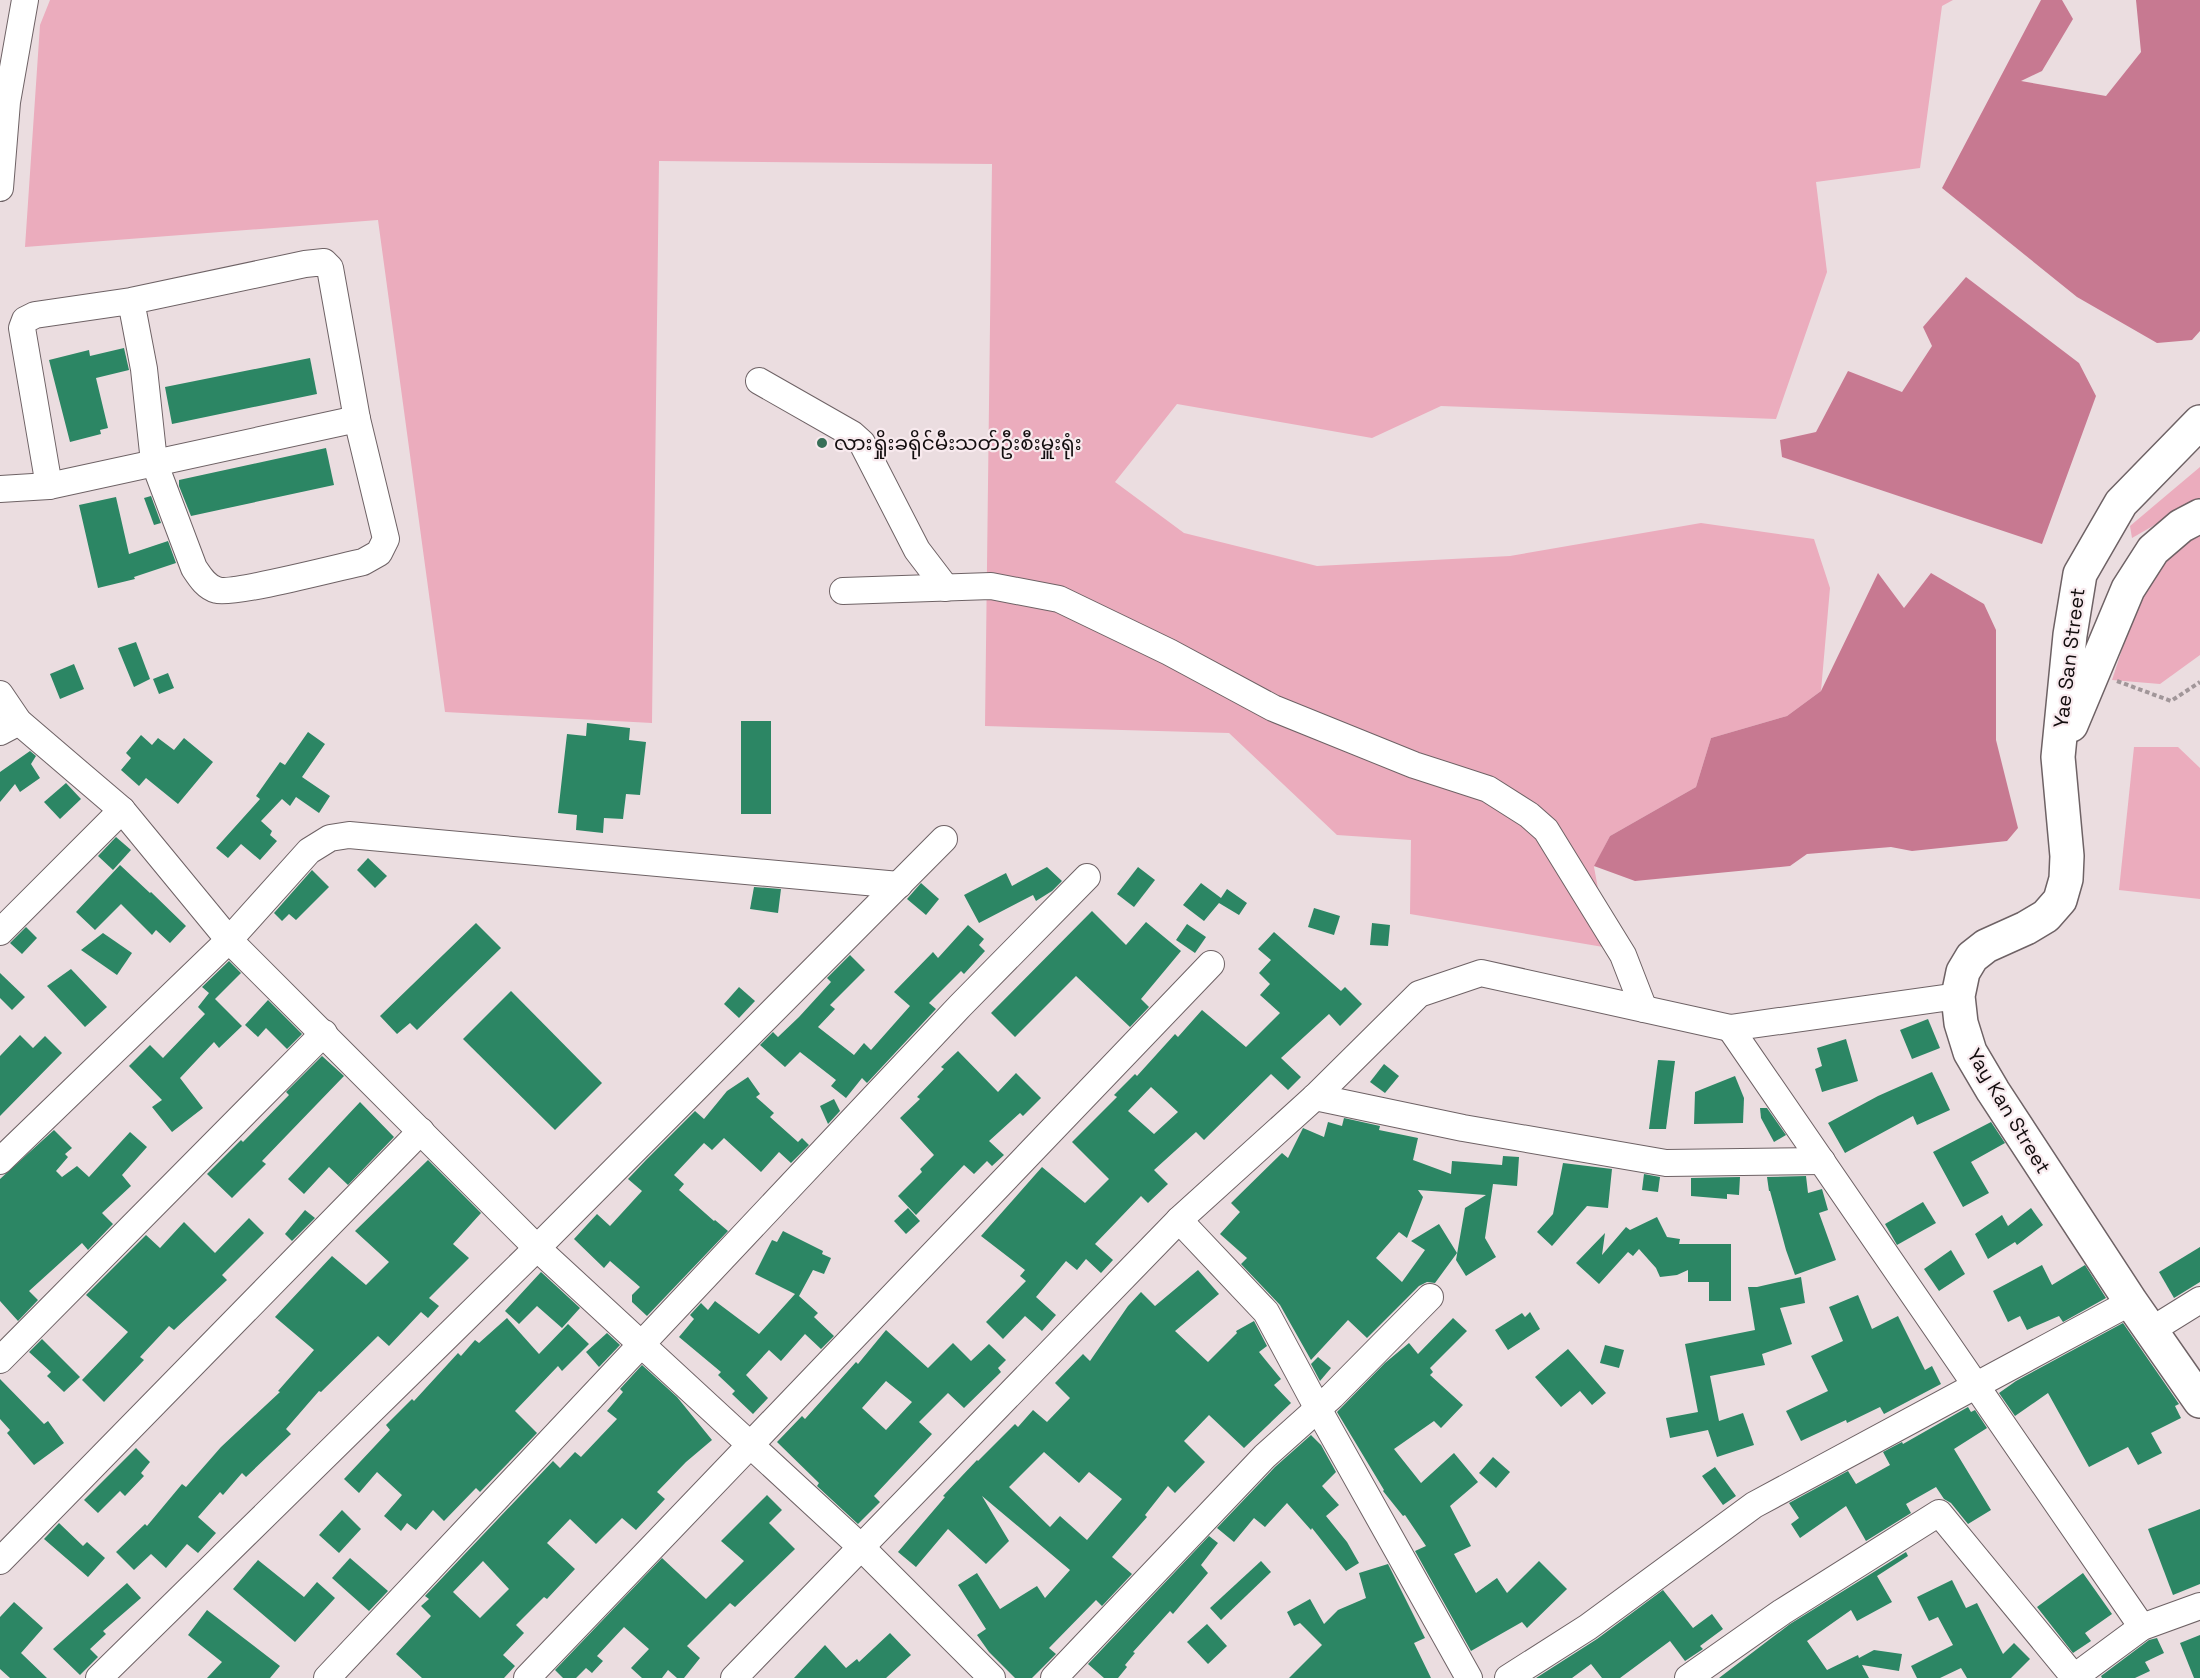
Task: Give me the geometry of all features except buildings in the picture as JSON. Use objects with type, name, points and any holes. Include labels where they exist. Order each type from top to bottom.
[{"type":"main road","name":"Yae San Street","points":[[2058,757],[2070,635],[2080,574],[2121,503],[2200,422]]},
{"type":"main road","points":[[2058,757],[2128,589],[2153,550],[2181,526],[2200,516]]},
{"type":"main road","name":"Yay Kan Street","points":[[2058,757],[2067,855],[2066,879],[2060,900],[2046,916],[1986,946],[1972,957],[1963,972],[1958,996],[1961,1023],[1970,1052],[1993,1091],[2150,1331],[2200,1401]]},
{"type":"street","points":[[0,178],[8,102],[25,0]]},
{"type":"street","points":[[49,486],[22,328],[25,320],[35,315],[131,301],[305,264],[324,262],[330,268],[357,419],[386,539],[379,553],[363,562],[239,589],[218,591],[202,581],[194,568],[154,462],[144,369],[131,301]]},
{"type":"street","points":[[759,381],[852,434],[862,443],[917,550],[946,588]]},
{"type":"street","points":[[0,489],[49,486],[357,419]]},
{"type":"street","points":[[843,591],[991,586],[1059,598],[1169,652],[1273,708],[1414,765],[1488,789],[1529,815],[1546,831],[1623,955],[1644,1009]]},
{"type":"street","points":[[0,694],[9,727],[122,810],[229,940],[537,1248],[861,1546],[992,1678]]},
{"type":"street","points":[[0,932],[122,810]]},
{"type":"street","points":[[0,1161],[229,940],[309,851],[330,838],[349,835],[899,885]]},
{"type":"street","points":[[99,1678],[537,1248],[944,839]]},
{"type":"street","points":[[327,1678],[960,1006],[1087,877]]},
{"type":"street","points":[[527,1678],[1211,964]]},
{"type":"street","points":[[734,1678],[1179,1220],[1316,1097],[1419,994],[1481,973],[1730,1028],[1958,996]]},
{"type":"street","points":[[1730,1028],[2142,1627]]},
{"type":"street","points":[[0,1360],[324,1033]]},
{"type":"street","points":[[1316,1097],[1463,1128],[1666,1163],[1821,1161]]},
{"type":"street","points":[[0,1561],[421,1131]]},
{"type":"street","points":[[1179,1220],[1266,1312],[1469,1678]]},
{"type":"street","points":[[1054,1678],[1265,1456],[1317,1407],[1332,1396],[1430,1297]]},
{"type":"street","points":[[2150,1331],[2200,1300]]},
{"type":"street","points":[[1508,1678],[1588,1627],[1754,1505],[2131,1302]]},
{"type":"street","points":[[1688,1678],[1782,1612],[1939,1513],[2081,1676],[2142,1627],[2200,1606]]},
{"type":"path","points":[[2093,672],[2171,701],[2200,682]]},
{"type":"shaded area","points":[[50,0],[1953,0],[1942,6],[1920,168],[1816,182],[1827,272],[1776,419],[1441,406],[1372,438],[1177,404],[1115,482],[1184,533],[1317,566],[1510,556],[1701,523],[1814,539],[1830,588],[1821,691],[1787,716],[1711,738],[1696,787],[1610,836],[1594,867],[1609,948],[1410,914],[1411,840],[1337,835],[1229,733],[985,726],[992,164],[659,161],[652,723],[445,712],[378,220],[25,247],[40,25]]},
{"type":"shaded area","points":[[2041,0],[2062,0],[2073,19],[2042,71],[2021,81],[2106,96],[2141,52],[2136,0],[2200,0],[2200,331],[2192,340],[2157,343],[2077,297],[1942,188]]},
{"type":"shaded area","points":[[1966,277],[2079,363],[2096,396],[2042,544],[1782,457],[1780,440],[1816,432],[1848,371],[1902,392],[1932,346],[1923,327]]},
{"type":"shaded area","points":[[2200,467],[2200,499],[2132,538],[2130,526]]},
{"type":"shaded area","points":[[2200,534],[2200,655],[2160,684],[2112,680],[2150,564]]},
{"type":"shaded area","points":[[1878,573],[1904,608],[1931,573],[1984,604],[1996,630],[1996,740],[2018,828],[2007,841],[1912,851],[1891,847],[1807,854],[1790,866],[1635,881],[1594,866],[1610,836],[1696,787],[1711,738],[1787,716],[1821,691]]},
{"type":"shaded area","points":[[2134,747],[2178,747],[2200,768],[2200,899],[2119,890]]},
{"type":"place","name":"လားရှိုးခရိုင်မီးသတ်ဦးစီးမှူးရုံး","points":[[822,443]]}]
